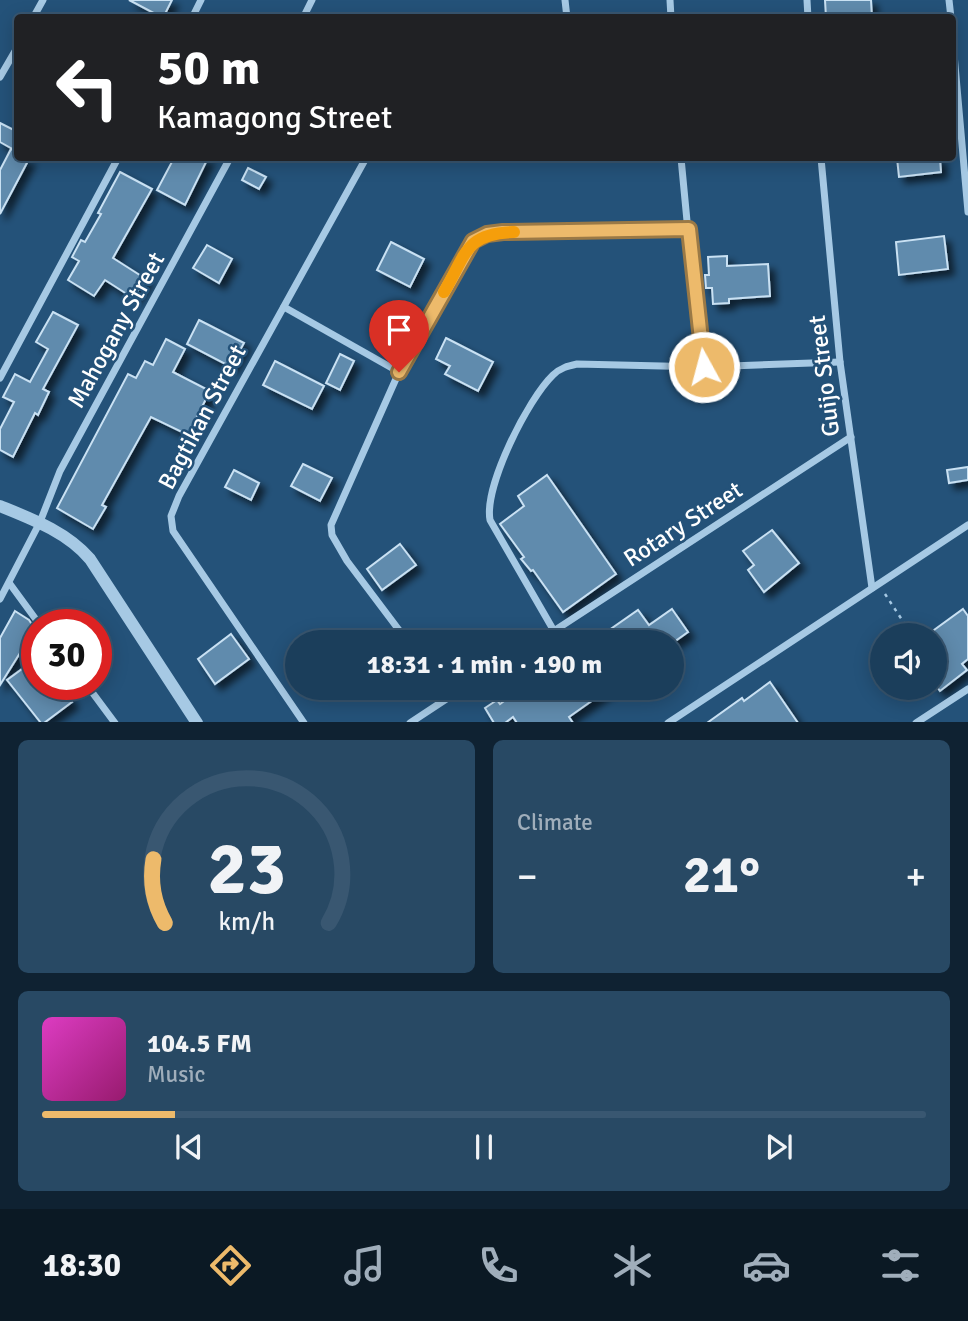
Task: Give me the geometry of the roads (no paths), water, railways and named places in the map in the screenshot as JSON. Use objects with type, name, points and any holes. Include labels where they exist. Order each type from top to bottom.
[{"type":"street","points":[[0,77],[14,53]]},
{"type":"street","points":[[956,76],[968,212]]},
{"type":"street","points":[[0,378],[116,161]]},
{"type":"street","name":"Mahogany Street","points":[[0,599],[40,522],[60,471],[228,161]]},
{"type":"street","name":"Bagtikan Street","points":[[303,722],[171,525],[179,496],[364,161]]},
{"type":"street","points":[[681,161],[704,367]]},
{"type":"street","name":"Guijo Street","points":[[821,161],[840,362],[872,589]]},
{"type":"street","points":[[399,630],[347,561],[332,536],[331,524],[399,372],[473,241],[487,234],[689,229]]},
{"type":"street","points":[[284,307],[399,372]]},
{"type":"street","points":[[553,630],[490,520],[488,511],[499,468],[512,439],[544,385],[564,367],[577,364],[704,367],[840,362]]},
{"type":"street","name":"Rotary Street","points":[[556,630],[851,437]]},
{"type":"street","points":[[0,506],[40,522],[80,547],[196,722]]},
{"type":"street","points":[[670,722],[968,524]]},
{"type":"street","points":[[10,584],[28,609]]},
{"type":"street","points":[[918,722],[968,689]]},
{"type":"street","points":[[98,700],[115,722]]},
{"type":"street","points":[[411,722],[443,700]]}]
